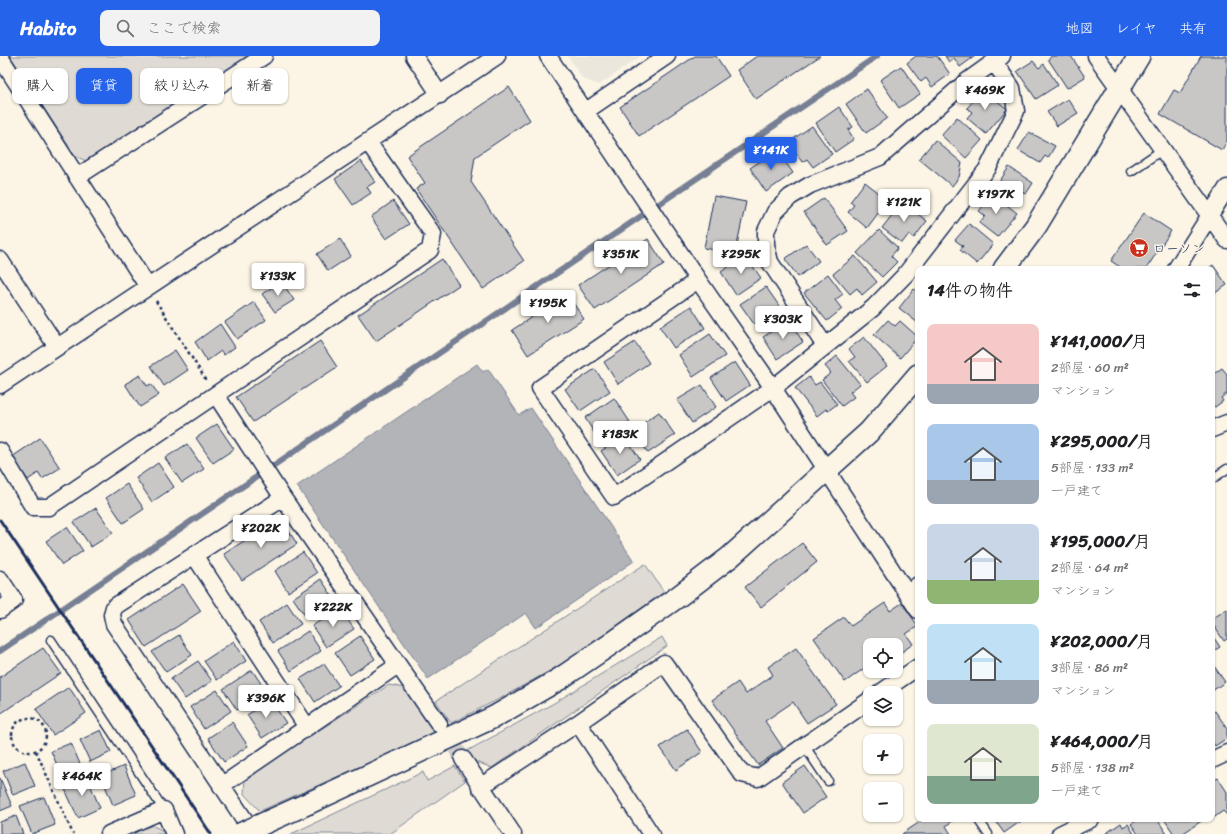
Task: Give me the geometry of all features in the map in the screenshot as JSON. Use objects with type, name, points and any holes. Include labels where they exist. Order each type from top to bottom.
[{"type":"street","points":[[77,177],[264,56]]},
{"type":"street","points":[[414,56],[440,94]]},
{"type":"street","points":[[0,385],[497,56]]},
{"type":"street","points":[[548,56],[698,280],[773,388],[826,471],[913,590]]},
{"type":"street","points":[[586,111],[667,56]]},
{"type":"street","points":[[1096,56],[1227,240]]},
{"type":"street","points":[[1006,266],[1036,226],[1139,56]]},
{"type":"street","points":[[0,57],[148,287]]},
{"type":"street","points":[[698,280],[540,388],[614,497],[773,388],[873,308],[905,275],[988,168],[1016,111],[1012,88],[998,59],[966,82],[880,157],[810,185],[790,197],[775,212],[766,231],[766,245],[770,262],[825,346]]},
{"type":"street","points":[[0,451],[33,507],[49,507],[430,250],[433,234],[368,142]]},
{"type":"street","points":[[1178,266],[1211,216],[1227,188]]},
{"type":"street","points":[[0,260],[57,347]]},
{"type":"street","points":[[240,834],[494,717],[558,680],[679,596],[730,557],[869,432],[915,378]]},
{"type":"street","points":[[216,395],[283,498],[439,724]]},
{"type":"street","points":[[1215,428],[1227,423]]},
{"type":"street","points":[[254,834],[114,624],[112,615],[114,607],[283,498]]},
{"type":"street","points":[[194,555],[307,727]]},
{"type":"street","points":[[0,579],[14,600],[0,610]]},
{"type":"street","points":[[480,787],[578,723],[664,663],[742,774],[758,778],[863,705]]},
{"type":"street","points":[[221,786],[398,665]]},
{"type":"street","points":[[890,686],[915,669]]},
{"type":"street","points":[[578,723],[650,834]]},
{"type":"street","points":[[1215,759],[1227,753]]},
{"type":"street","points":[[463,759],[480,787],[513,834]]},
{"type":"street","points":[[109,834],[164,810],[174,834]]},
{"type":"street","points":[[1065,829],[1083,822]]},
{"type":"lane","points":[[1131,171],[1162,150]]},
{"type":"lane","points":[[1215,477],[1227,469]]},
{"type":"lane","points":[[51,640],[164,810]]},
{"type":"lane","points":[[804,745],[828,781]]},
{"type":"lane","points":[[980,822],[988,834]]},
{"type":"path","points":[[148,287],[216,395]]},
{"type":"path","points":[[23,719],[36,720],[45,729],[47,735],[45,742],[42,748],[36,751],[23,751],[13,742],[14,729],[23,719]]},
{"type":"path","points":[[36,751],[73,834]]},
{"type":"shaded area","points":[[10,56],[248,56],[224,72],[224,68],[140,68],[140,104],[174,104],[86,161],[75,156],[41,104],[68,104],[68,68],[18,68]]},
{"type":"shaded area","points":[[568,56],[641,56],[599,85],[583,79]]},
{"type":"shaded area","points":[[477,364],[483,372],[488,369],[519,415],[531,408],[634,561],[536,628],[526,613],[428,679],[297,486]]},
{"type":"shaded area","points":[[645,564],[664,592],[567,661],[503,697],[451,723],[436,701]]},
{"type":"shaded area","points":[[662,637],[667,646],[492,768],[474,761],[467,751],[554,703]]},
{"type":"shaded area","points":[[389,685],[404,688],[436,733],[260,811],[244,794],[245,778]]},
{"type":"shaded area","points":[[455,766],[465,781],[390,834],[291,834],[423,772],[427,781]]},
{"type":"shaded area","points":[[147,823],[162,830],[164,834],[123,834]]},
{"type":"building","points":[[695,56],[716,56],[729,76],[639,136],[620,107]]},
{"type":"building","points":[[757,56],[820,56],[756,99],[737,70]]},
{"type":"building","points":[[916,56],[937,56],[950,74],[932,87],[926,78],[921,82],[907,63]]},
{"type":"building","points":[[945,56],[975,56],[960,67],[954,58],[949,62]]},
{"type":"building","points":[[1052,56],[1071,56],[1085,77],[1067,88],[1048,59]]},
{"type":"building","points":[[1201,56],[1227,56],[1227,141],[1222,150],[1160,114],[1174,90],[1180,93]]},
{"type":"building","points":[[1033,61],[1039,68],[1044,64],[1058,85],[1036,99],[1017,71]]},
{"type":"building","points":[[901,66],[920,94],[899,108],[880,80]]},
{"type":"building","points":[[509,87],[530,120],[475,157],[471,182],[524,261],[483,289],[416,189],[425,183],[407,156]]},
{"type":"building","points":[[867,89],[887,118],[866,133],[846,104]]},
{"type":"building","points":[[983,89],[1007,109],[986,134],[967,118],[972,112],[967,108]]},
{"type":"building","points":[[1068,99],[1078,113],[1057,126],[1047,112]]},
{"type":"building","points":[[839,107],[853,127],[848,130],[854,139],[835,152],[816,123]]},
{"type":"building","points":[[957,117],[982,140],[966,158],[941,135]]},
{"type":"building","points":[[812,126],[832,154],[813,167],[807,159],[802,162],[789,142]]},
{"type":"building","points":[[1029,132],[1055,146],[1048,158],[1045,156],[1040,163],[1018,150]]},
{"type":"building","points":[[935,140],[962,163],[959,177],[952,186],[919,159]]},
{"type":"building","points":[[777,150],[793,173],[766,192],[750,168]]},
{"type":"building","points":[[361,161],[375,182],[367,187],[371,193],[353,205],[335,179]]},
{"type":"building","points":[[1009,167],[1033,183],[1026,194],[1022,192],[1016,200],[996,187]]},
{"type":"building","points":[[865,182],[888,200],[867,228],[848,212],[854,205],[850,202]]},
{"type":"building","points":[[993,194],[1017,213],[997,237],[979,223],[985,216],[979,211]]},
{"type":"building","points":[[714,196],[746,202],[735,254],[704,248]]},
{"type":"building","points":[[824,198],[848,231],[827,245],[804,212]]},
{"type":"building","points":[[393,201],[409,224],[386,239],[371,217]]},
{"type":"building","points":[[902,202],[927,221],[914,238],[909,234],[902,243],[882,228]]},
{"type":"building","points":[[1144,213],[1171,231],[1148,266],[1118,266],[1111,261]]},
{"type":"building","points":[[969,224],[993,244],[977,264],[960,250],[963,246],[955,240]]},
{"type":"building","points":[[879,230],[898,248],[891,256],[897,262],[882,277],[857,253]]},
{"type":"building","points":[[340,239],[351,256],[328,271],[317,254]]},
{"type":"building","points":[[648,239],[664,264],[595,310],[578,285]]},
{"type":"building","points":[[806,244],[819,261],[798,277],[785,259]]},
{"type":"building","points":[[745,255],[761,278],[736,295],[721,272]]},
{"type":"building","points":[[855,256],[877,282],[862,295],[857,288],[850,294],[833,274]]},
{"type":"building","points":[[442,259],[459,285],[376,341],[358,315]]},
{"type":"building","points":[[1215,268],[1227,285],[1215,293]]},
{"type":"building","points":[[828,274],[843,294],[835,300],[842,309],[827,321],[804,293]]},
{"type":"building","points":[[281,281],[294,300],[275,312],[262,294]]},
{"type":"building","points":[[766,287],[780,307],[754,324],[740,304]]},
{"type":"building","points":[[914,289],[915,290],[915,321],[899,308]]},
{"type":"building","points":[[567,294],[584,319],[528,355],[512,330]]},
{"type":"building","points":[[254,302],[266,320],[237,339],[225,322]]},
{"type":"building","points":[[691,306],[705,328],[674,348],[660,327]]},
{"type":"building","points":[[789,320],[803,342],[777,359],[763,337]]},
{"type":"building","points":[[888,320],[895,326],[900,321],[915,334],[915,340],[900,358],[874,335]]},
{"type":"building","points":[[220,324],[235,347],[224,355],[221,351],[207,361],[195,342]]},
{"type":"building","points":[[710,334],[725,356],[693,377],[679,355]]},
{"type":"building","points":[[864,337],[887,366],[867,382],[849,361],[855,357],[849,349]]},
{"type":"building","points":[[320,341],[337,367],[253,422],[236,397]]},
{"type":"building","points":[[635,342],[649,363],[618,384],[604,362]]},
{"type":"building","points":[[175,350],[188,370],[164,386],[151,366]]},
{"type":"building","points":[[837,356],[860,384],[850,392],[854,397],[842,406],[822,380],[831,373],[825,366]]},
{"type":"building","points":[[735,362],[750,385],[726,401],[711,378]]},
{"type":"building","points":[[1222,368],[1227,374],[1227,393],[1221,398],[1223,401],[1215,407],[1215,373]]},
{"type":"building","points":[[595,369],[610,391],[580,411],[565,389]]},
{"type":"building","points":[[140,375],[147,386],[151,384],[159,395],[140,407],[125,384]]},
{"type":"building","points":[[809,377],[815,385],[820,382],[837,404],[828,411],[826,409],[817,416],[795,388]]},
{"type":"building","points":[[702,385],[716,407],[692,423],[677,400]]},
{"type":"building","points":[[614,398],[630,422],[600,442],[585,418]]},
{"type":"building","points":[[659,412],[675,435],[648,453],[633,430]]},
{"type":"building","points":[[217,424],[234,449],[213,463],[196,438]]},
{"type":"building","points":[[624,436],[640,459],[617,475],[601,451]]},
{"type":"building","points":[[40,438],[60,468],[42,479],[38,473],[28,480],[12,457]]},
{"type":"building","points":[[187,444],[204,469],[182,483],[165,458]]},
{"type":"building","points":[[158,463],[174,487],[152,502],[136,478]]},
{"type":"building","points":[[127,484],[144,509],[123,523],[106,498]]},
{"type":"building","points":[[96,508],[113,533],[91,547],[74,522]]},
{"type":"building","points":[[280,517],[297,544],[242,580],[224,554]]},
{"type":"building","points":[[67,527],[83,551],[62,565],[46,541]]},
{"type":"building","points":[[802,543],[817,562],[761,607],[745,587]]},
{"type":"building","points":[[303,552],[317,573],[288,592],[275,571]]},
{"type":"building","points":[[321,579],[334,599],[306,617],[293,598]]},
{"type":"building","points":[[183,584],[201,611],[146,647],[129,620]]},
{"type":"building","points":[[287,603],[301,624],[273,643],[259,622]]},
{"type":"building","points":[[885,603],[890,611],[902,603],[915,622],[915,628],[906,634],[913,644],[903,651],[903,638],[863,638],[863,669],[845,682],[814,638],[844,617],[851,626]]},
{"type":"building","points":[[340,608],[354,629],[326,647],[312,626]]},
{"type":"building","points":[[1227,609],[1227,639],[1224,641],[1215,628],[1215,617]]},
{"type":"building","points":[[308,631],[321,651],[291,671],[278,651]]},
{"type":"building","points":[[179,635],[192,655],[166,672],[152,652]]},
{"type":"building","points":[[360,636],[375,659],[350,675],[335,653]]},
{"type":"building","points":[[1215,640],[1220,647],[1215,650]]},
{"type":"building","points":[[234,641],[246,661],[217,680],[204,661]]},
{"type":"building","points":[[43,648],[61,673],[0,714],[0,677]]},
{"type":"building","points":[[796,648],[836,704],[807,723],[793,702],[765,721],[783,748],[758,765],[712,700],[738,682],[746,694],[773,675],[768,667]]},
{"type":"building","points":[[198,661],[212,681],[185,699],[171,679]]},
{"type":"building","points":[[324,664],[339,686],[315,702],[300,679]]},
{"type":"building","points":[[1215,667],[1225,682],[1215,689]]},
{"type":"building","points":[[252,670],[266,691],[237,710],[223,689]]},
{"type":"building","points":[[69,687],[86,713],[53,735],[36,709]]},
{"type":"building","points":[[217,690],[231,711],[204,729],[190,707]]},
{"type":"building","points":[[270,699],[286,723],[262,738],[247,715]]},
{"type":"building","points":[[1215,711],[1227,728],[1227,738],[1215,746]]},
{"type":"building","points":[[232,722],[248,746],[224,762],[208,738]]},
{"type":"building","points":[[687,729],[702,752],[676,770],[660,747]]},
{"type":"building","points":[[101,730],[111,752],[90,762],[80,740]]},
{"type":"building","points":[[71,743],[80,764],[60,772],[51,751]]},
{"type":"building","points":[[25,762],[35,786],[13,795],[3,771]]},
{"type":"building","points":[[124,766],[136,795],[113,805],[101,776]]},
{"type":"building","points":[[805,766],[826,797],[803,813],[782,782]]},
{"type":"building","points":[[87,777],[100,808],[78,818],[64,787]]},
{"type":"building","points":[[0,778],[12,806],[0,811]]},
{"type":"building","points":[[1218,778],[1227,792],[1227,815],[1223,811],[1215,817],[1215,780]]},
{"type":"building","points":[[44,797],[55,825],[32,834],[20,806]]},
{"type":"building","points":[[16,816],[23,834],[0,834],[0,822]]},
{"type":"building","points":[[920,822],[951,822],[946,826],[951,834],[902,834]]},
{"type":"building","points":[[996,822],[1020,822],[1004,833]]},
{"type":"building","points":[[1134,822],[1159,822],[1167,834],[1138,834],[1131,824]]},
{"type":"building","points":[[1166,822],[1200,822],[1182,834],[1174,834]]},
{"type":"building","points":[[1121,823],[1123,827],[1128,824],[1134,834],[1105,834]]},
{"type":"waterway","points":[[0,651],[877,56]]},
{"type":"tunnel","points":[[442,728],[463,759]]},
{"type":"railway","points":[[0,520],[211,834]]},
{"type":"place","name":"ローソン","points":[[1139,248]]}]
